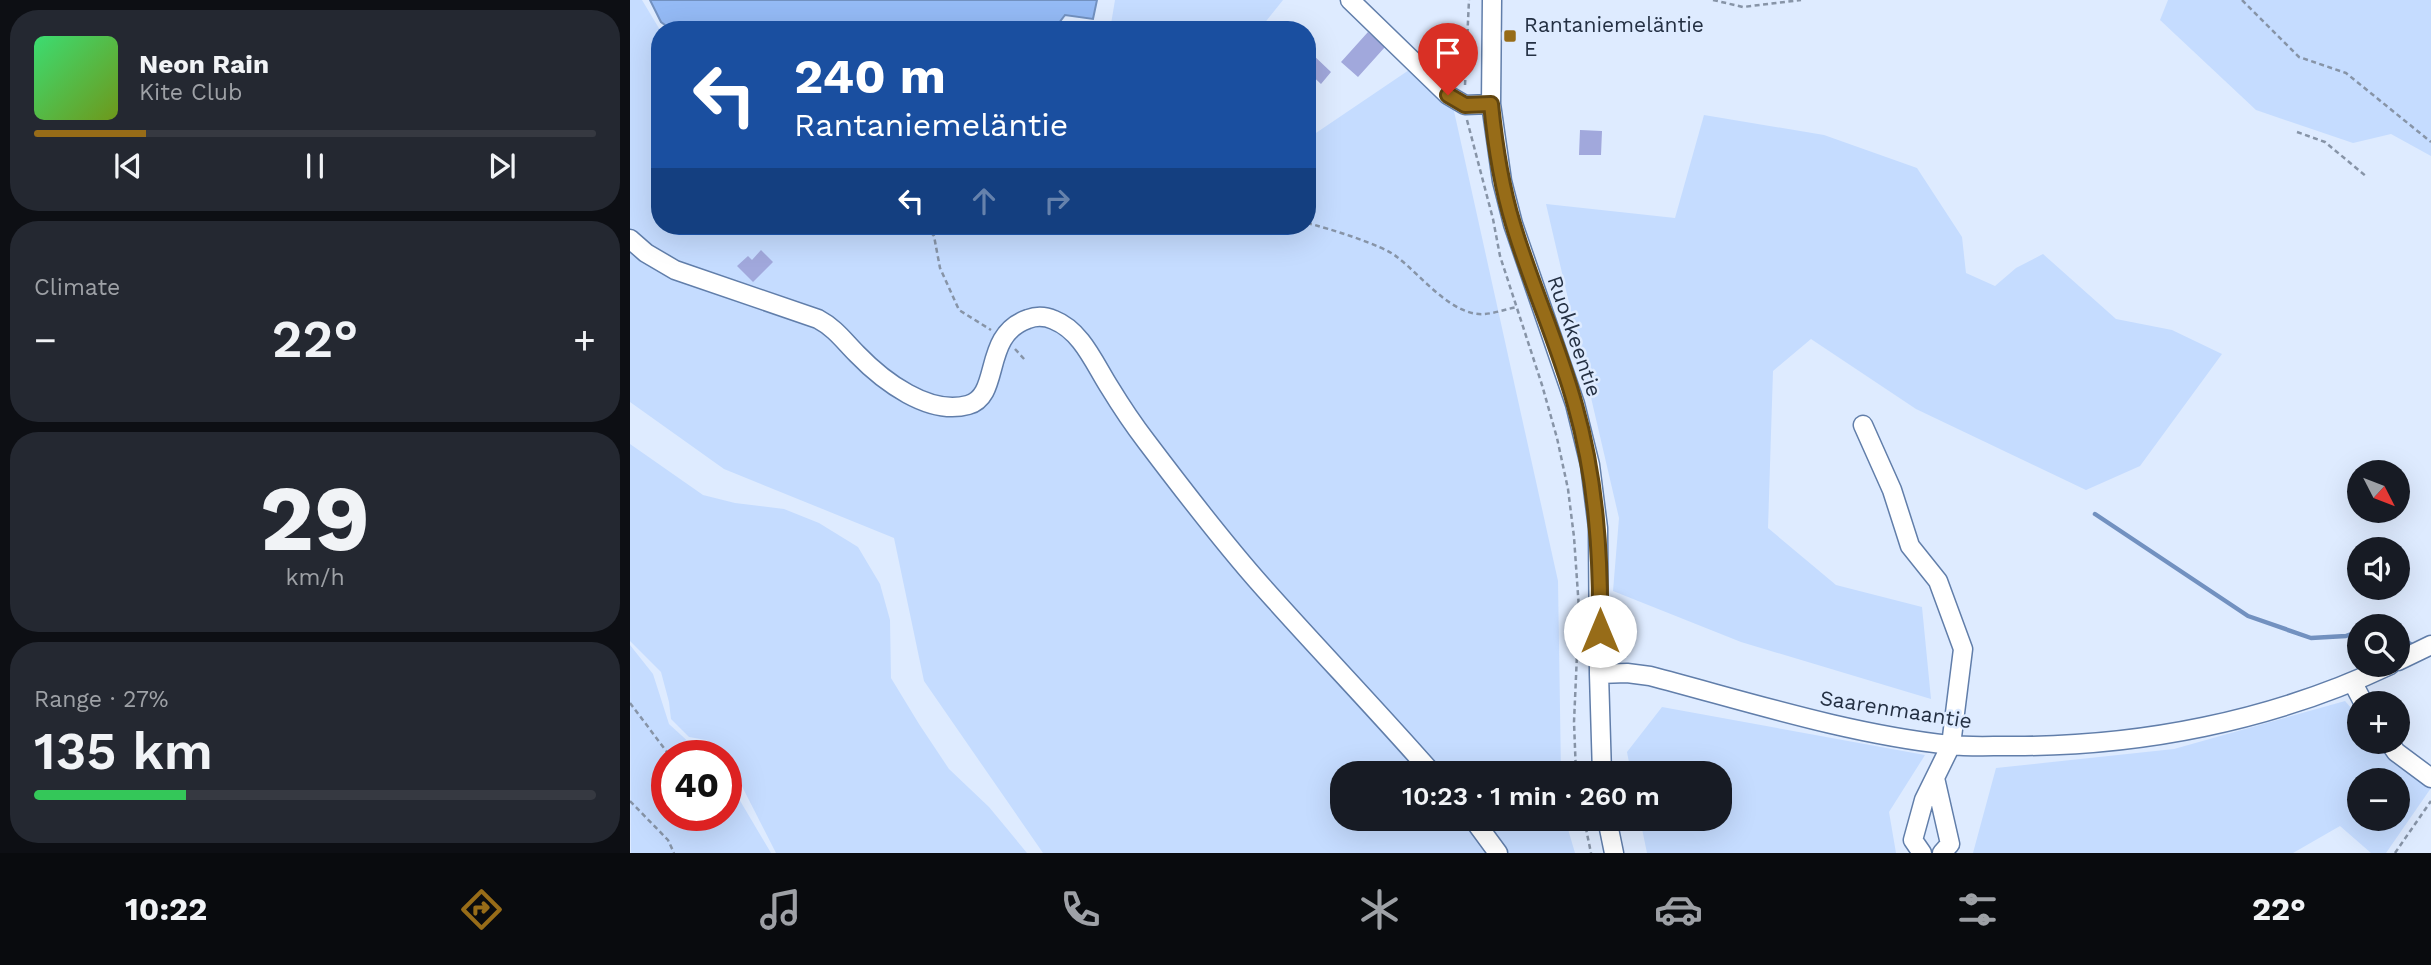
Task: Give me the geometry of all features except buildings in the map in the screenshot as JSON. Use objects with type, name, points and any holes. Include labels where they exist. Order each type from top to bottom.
[{"type":"street","points":[[1350,0],[1448,95],[1465,105],[1491,104]]},
{"type":"street","name":"Ruokkeentie","points":[[1492,0],[1491,104],[1497,157],[1513,224],[1575,404],[1590,465],[1598,528],[1602,761]]},
{"type":"street","points":[[630,239],[646,253],[674,270],[826,323],[867,364],[903,391],[943,408],[968,405],[982,397],[994,358],[1003,337],[1010,329],[1032,317],[1055,320],[1074,334],[1144,439],[1259,583],[1421,761]]},
{"type":"street","points":[[1863,425],[1892,490],[1910,546],[1938,580],[1963,649],[1951,745],[1924,800],[1913,840],[1922,853]]},
{"type":"street","points":[[2410,655],[2431,645]]},
{"type":"street","name":"Saarenmaantie","points":[[1599,674],[1650,676],[1849,728],[1951,745],[2060,746],[2159,736],[2247,717],[2364,677]]},
{"type":"street","points":[[2353,682],[2358,691]]},
{"type":"street","points":[[2399,754],[2431,778]]},
{"type":"street","points":[[1935,778],[1950,844],[1942,853]]},
{"type":"street","points":[[1482,831],[1498,853]]},
{"type":"street","points":[[1609,831],[1614,853]]},
{"type":"path","points":[[1469,0],[1465,105],[1468,130],[1493,219],[1500,256],[1557,438],[1574,537],[1579,609],[1574,722],[1576,761]]},
{"type":"path","points":[[1713,0],[1743,7],[1801,0]]},
{"type":"path","points":[[2242,0],[2299,57],[2346,73],[2431,142]]},
{"type":"path","points":[[2297,132],[2325,142],[2367,177]]},
{"type":"path","points":[[1316,225],[1396,255],[1422,281],[1460,309],[1482,314],[1517,307]]},
{"type":"path","points":[[933,235],[940,268],[959,310],[1003,337],[1025,360]]},
{"type":"path","points":[[630,703],[658,740]]},
{"type":"path","points":[[2395,853],[2431,800]]},
{"type":"path","points":[[630,801],[668,840],[674,853]]},
{"type":"path","points":[[1586,831],[1591,853]]},
{"type":"shaded area","points":[[630,0],[642,0],[655,21],[651,21],[651,235],[1316,235],[1316,133],[1412,68],[1452,102],[1558,581],[1561,761],[1330,761],[1330,831],[1569,831],[1575,853],[1043,853],[924,681],[894,538],[724,469],[630,402]]},
{"type":"shaded area","points":[[1115,0],[1283,0],[1266,21],[1112,21]]},
{"type":"shaded area","points":[[2168,0],[2431,0],[2431,156],[2391,134],[2353,143],[2256,110],[2160,20]]},
{"type":"shaded area","points":[[1704,115],[1824,135],[1917,168],[1962,237],[1966,273],[1995,286],[2016,268],[2043,254],[2116,319],[2172,330],[2222,354],[2140,466],[2086,490],[1916,409],[1811,339],[1773,371],[1768,528],[1836,585],[1922,607],[1931,699],[1741,642],[1613,591],[1619,518],[1546,204],[1675,218]]},
{"type":"shaded area","points":[[630,444],[703,495],[735,503],[784,509],[819,523],[858,547],[880,584],[890,620],[891,678],[949,769],[989,807],[1027,853],[776,853],[742,786],[742,740],[689,737],[671,719],[661,672],[630,641]]},
{"type":"shaded area","points":[[630,645],[653,674],[669,724],[686,740],[651,740],[651,831],[742,831],[742,804],[771,853],[631,853]]},
{"type":"shaded area","points":[[2345,701],[2347,754],[2389,754],[2405,768],[2347,768],[2347,831],[2401,831],[2386,853],[2371,853],[2340,826],[2293,853],[1973,853],[1996,768],[2174,749]]},
{"type":"shaded area","points":[[1662,707],[1925,755],[1889,812],[1896,853],[1647,853],[1642,831],[1732,831],[1732,761],[1629,761],[1627,752]]},
{"type":"shaded area","points":[[2410,772],[2431,788],[2410,818]]},
{"type":"water","points":[[650,0],[1097,0],[1093,19],[1065,15],[1060,21],[660,21]]},
{"type":"waterway","points":[[2095,514],[2248,616],[2311,638],[2347,636]]},
{"type":"place","name":"Rantaniemeläntie E","points":[[1510,36]]},
{"type":"route","points":[[1448,95],[1465,105],[1491,104],[1495,145],[1513,224],[1575,404],[1590,465],[1598,528],[1600,631]]}]
